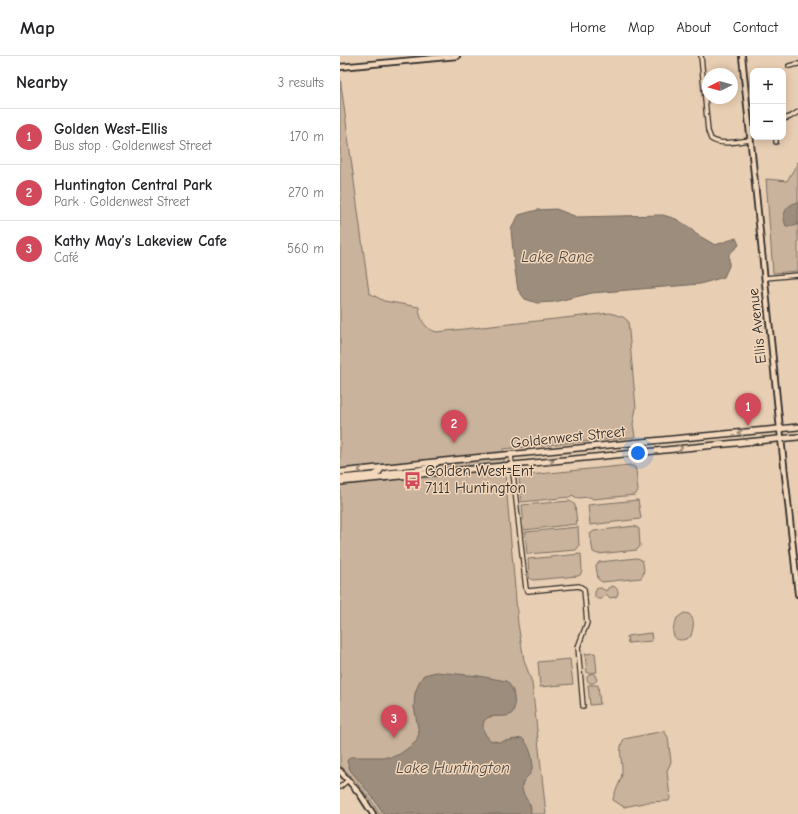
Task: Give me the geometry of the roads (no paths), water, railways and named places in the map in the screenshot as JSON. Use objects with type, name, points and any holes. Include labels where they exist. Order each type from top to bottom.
[{"type":"main road","name":"Goldenwest Street","points":[[340,472],[798,427]]},
{"type":"main road","name":"Goldenwest Street","points":[[340,482],[798,437]]},
{"type":"main road","points":[[383,478],[385,474],[388,473],[422,469],[438,462]]},
{"type":"main road","points":[[340,478],[374,475],[382,468]]},
{"type":"street","points":[[340,67],[410,58],[457,56]]},
{"type":"street","points":[[702,56],[710,140],[721,143],[750,140]]},
{"type":"street","name":"Ellis Avenue","points":[[742,56],[750,116]]},
{"type":"street","points":[[789,66],[798,64]]},
{"type":"street","points":[[786,118],[798,112]]},
{"type":"street","name":"Ellis Avenue","points":[[750,140],[780,429],[797,569],[798,594]]},
{"type":"street","points":[[765,278],[798,275]]},
{"type":"street","points":[[511,455],[526,589],[528,591],[579,586],[584,589],[587,623],[578,647],[583,706]]},
{"type":"street","points":[[340,771],[374,814]]},
{"type":"street","points":[[340,787],[348,780]]},
{"type":"water","points":[[798,202],[798,224],[795,226],[786,226],[784,214],[790,205]]},
{"type":"water","name":"Lake Ranc","points":[[556,209],[577,217],[663,215],[676,219],[689,227],[696,234],[715,245],[736,238],[739,245],[729,254],[729,266],[724,277],[700,284],[592,293],[554,302],[537,303],[525,299],[518,290],[511,229],[519,215],[537,210]]},
{"type":"water","name":"Lake Huntington","points":[[436,672],[479,676],[506,681],[511,686],[514,700],[512,714],[507,716],[490,717],[484,721],[483,728],[490,740],[499,742],[522,738],[525,741],[530,750],[532,770],[523,781],[522,790],[530,806],[531,814],[384,814],[374,799],[350,770],[347,761],[350,757],[392,757],[400,754],[416,742],[419,733],[414,707],[415,693],[420,680],[424,675]]},
{"type":"place","name":"Golden West-Ellis","points":[[748,426]]},
{"type":"place","name":"Huntington Central Park","points":[[454,443]]},
{"type":"place","name":"Golden West-Ent 7111 Huntington","points":[[412,480]]},
{"type":"place","name":"Kathy May’s Lakeview Cafe","points":[[394,738]]}]
